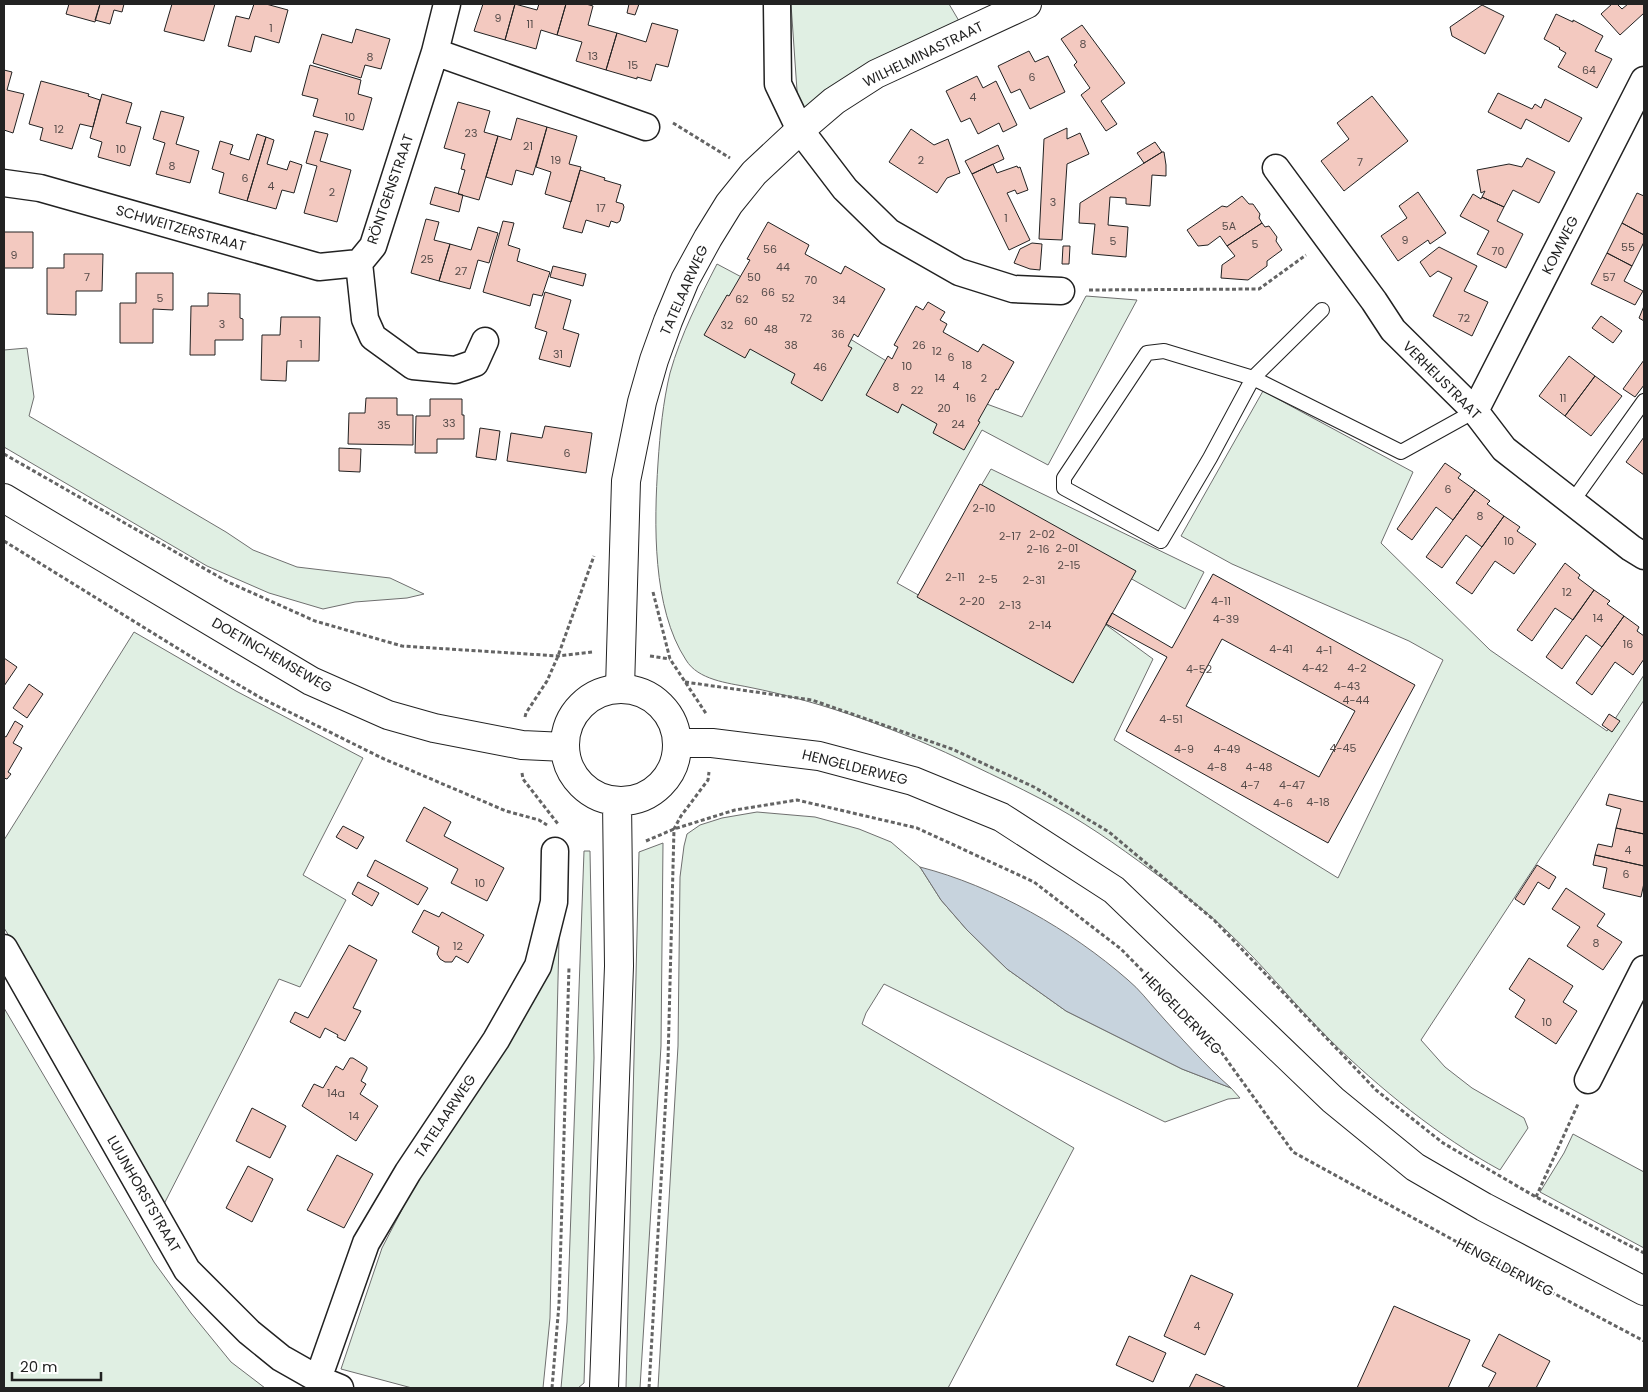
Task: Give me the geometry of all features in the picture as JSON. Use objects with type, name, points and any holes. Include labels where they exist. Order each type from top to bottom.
[{"type":"main road","name":"WILHELMINASTRAAT","points":[[800,130],[834,101],[876,74],[1027,4]]},
{"type":"main road","name":"TATELAARWEG","points":[[620,688],[626,481],[642,402],[668,321],[685,280],[729,204],[754,173],[800,130]]},
{"type":"main road","name":"DOETINCHEMSEWEG","points":[[4,498],[311,681],[388,715],[434,728],[522,745],[565,747]]},
{"type":"main road","points":[[620,688],[641,692],[660,703],[673,721],[678,743],[675,761],[667,778],[653,792],[636,800],[617,801],[601,798],[586,790],[575,778],[567,763],[565,747],[566,732],[571,718],[580,706],[591,697],[604,691],[620,688]]},
{"type":"main road","name":"HENGELDERWEG","points":[[678,743],[712,743],[819,756],[913,781],[1001,817],[1114,890],[1333,1100],[1415,1167],[1484,1207],[1644,1290]]},
{"type":"main road","points":[[604,1388],[619,966],[617,801]]},
{"type":"street","points":[[777,4],[778,84],[800,130],[845,189],[889,232],[959,272],[1013,289],[1060,290]]},
{"type":"street","name":"RÖNTGENSTRAAT","points":[[359,263],[373,246],[434,52],[442,5]]},
{"type":"street","points":[[434,52],[646,127]]},
{"type":"street","name":"KOMWEG","points":[[1475,411],[1644,80]]},
{"type":"street","name":"VERHEIJSTRAAT","points":[[1276,168],[1374,301],[1393,330],[1475,411],[1504,449],[1631,548],[1644,556]]},
{"type":"street","name":"SCHWEITZERSTRAAT","points":[[4,183],[40,188],[319,267],[359,263]]},
{"type":"street","points":[[359,263],[365,319],[372,337],[413,366],[455,370],[475,363],[485,341]]},
{"type":"street","name":"TATELAARWEG","points":[[329,1383],[366,1243],[408,1172],[496,1040],[538,966],[554,902],[555,851]]},
{"type":"street","name":"LUIJNHORSTSTRAAT","points":[[4,948],[187,1270],[249,1332],[281,1358],[329,1383]]},
{"type":"street","points":[[1588,1080],[1644,969]]},
{"type":"lane","points":[[1322,310],[1252,378],[1210,458],[1161,542],[1064,488],[1064,478],[1147,352],[1164,351],[1252,378],[1401,452],[1475,411]]},
{"type":"lane","points":[[1572,502],[1644,401]]},
{"type":"path","points":[[646,127],[652,111],[754,173]]},
{"type":"path","points":[[1060,290],[1259,289],[1328,239]]},
{"type":"path","points":[[4,454],[228,582],[315,621],[402,646],[558,656],[595,551]]},
{"type":"path","points":[[670,659],[685,682]]},
{"type":"path","name":"HENGELDERWEG","points":[[649,1388],[668,1061],[674,829],[735,810],[797,800],[917,828],[1034,882],[1122,949],[1219,1049],[1293,1152],[1468,1248],[1644,1341]]},
{"type":"path","points":[[552,1388],[559,1304],[569,964]]},
{"type":"path","points":[[1536,1197],[1588,1080]]},
{"type":"green space","points":[[791,4],[949,4],[962,26],[805,109],[798,105]]},
{"type":"green space","points":[[717,264],[796,306],[911,376],[1022,417],[1086,296],[1137,300],[1048,465],[982,430],[897,583],[1073,682],[1105,624],[1153,659],[1114,740],[1338,878],[1443,660],[1409,641],[1232,564],[1181,536],[1263,391],[1413,472],[1381,543],[1490,650],[1607,731],[1644,675],[1644,700],[1421,1040],[1445,1067],[1472,1088],[1524,1118],[1528,1128],[1500,1170],[1432,1127],[1389,1093],[1329,1039],[1254,958],[1219,924],[1162,878],[1084,824],[1056,807],[1006,782],[891,729],[834,709],[777,693],[723,682],[706,676],[691,667],[675,639],[661,591],[656,538],[658,463],[665,395],[674,359],[697,304]]},
{"type":"green space","points":[[27,348],[34,397],[29,416],[226,532],[253,550],[297,567],[390,578],[424,594],[407,598],[355,602],[323,609],[269,593],[207,566],[4,447],[4,350]]},
{"type":"green space","points":[[991,469],[1204,572],[1185,609],[1130,578],[981,486]]},
{"type":"green space","points":[[134,632],[236,691],[363,758],[303,875],[346,900],[300,987],[279,979],[164,1204],[4,928],[4,840]]},
{"type":"green space","points":[[757,812],[815,817],[859,829],[891,842],[920,867],[941,900],[967,930],[1007,969],[1066,1011],[1182,1069],[1231,1088],[1240,1098],[1228,1099],[1165,1122],[884,984],[866,1013],[862,1024],[1074,1148],[948,1388],[658,1388],[678,1046],[680,877],[684,846],[687,834],[700,825],[722,818]]},
{"type":"green space","points":[[663,843],[661,1046],[640,1388],[626,1388],[639,852]]},
{"type":"green space","points":[[584,851],[590,851],[594,1058],[584,1383],[578,1388],[561,1388],[567,1322]]},
{"type":"green space","points":[[555,938],[559,938],[550,1318],[543,1388],[412,1388],[341,1369],[382,1248],[451,1115]]},
{"type":"green space","points":[[4,1008],[154,1262],[191,1313],[231,1362],[265,1388],[4,1388]]},
{"type":"green space","points":[[1573,1134],[1644,1172],[1644,1248],[1540,1192],[1564,1153]]},
{"type":"shaded area","points":[[920,867],[948,875],[1003,898],[1057,927],[1082,944],[1136,987],[1193,1051],[1231,1088],[1182,1069],[1066,1011],[1007,969],[967,930],[941,900]]},
{"type":"building","points":[[69,4],[100,4],[95,22],[66,14]]},
{"type":"building","points":[[100,4],[124,4],[122,12],[114,10],[110,24],[95,20]]},
{"type":"building","points":[[172,4],[215,4],[204,41],[164,31]]},
{"type":"building","points":[[254,4],[266,4],[288,10],[279,43],[255,36],[251,52],[228,46],[236,16],[249,19]]},
{"type":"building","points":[[483,4],[515,4],[505,40],[474,31]]},
{"type":"building","points":[[515,4],[537,10],[539,4],[566,4],[557,35],[541,30],[536,49],[505,40]]},
{"type":"building","points":[[566,4],[593,6],[588,25],[617,33],[606,70],[576,61],[582,42],[557,35]]},
{"type":"building","points":[[629,4],[639,4],[635,15],[627,13]]},
{"type":"building","points":[[1612,4],[1617,4],[1622,9],[1628,4],[1644,4],[1644,13],[1620,35],[1601,14]]},
{"type":"building","points":[[1482,5],[1504,16],[1485,54],[1452,36],[1450,27]]},
{"type":"building","points":[[1556,14],[1573,22],[1573,20],[1603,36],[1595,51],[1612,59],[1597,88],[1558,67],[1566,53],[1544,39]]},
{"type":"building","points":[[652,23],[678,30],[668,67],[656,64],[651,81],[606,70],[617,33],[646,42]]},
{"type":"building","points":[[1082,25],[1125,83],[1101,101],[1117,124],[1106,131],[1081,95],[1090,88],[1074,65],[1077,62],[1061,39]]},
{"type":"building","points":[[356,29],[390,39],[381,69],[365,65],[361,78],[313,63],[322,34],[352,43]]},
{"type":"building","points":[[1029,51],[1035,62],[1048,56],[1065,92],[1030,109],[1020,89],[1011,93],[998,66]]},
{"type":"building","points":[[310,65],[361,80],[358,94],[372,98],[363,130],[313,116],[318,99],[302,95]]},
{"type":"building","points":[[4,70],[12,72],[7,90],[24,94],[13,133],[4,130]]},
{"type":"building","points":[[977,76],[983,88],[996,81],[1017,125],[1003,132],[999,123],[978,134],[970,118],[961,122],[946,91]]},
{"type":"building","points":[[41,81],[89,94],[88,96],[100,100],[93,127],[80,124],[72,149],[40,140],[43,128],[29,124]]},
{"type":"building","points":[[1498,93],[1532,109],[1535,104],[1541,108],[1545,99],[1582,118],[1569,142],[1526,119],[1521,129],[1488,112]]},
{"type":"building","points":[[102,94],[132,103],[126,123],[141,127],[130,166],[98,157],[102,142],[90,138]]},
{"type":"building","points":[[1372,96],[1408,141],[1344,191],[1321,161],[1349,139],[1337,123]]},
{"type":"building","points":[[458,102],[490,111],[484,132],[498,136],[479,200],[458,194],[465,170],[461,169],[465,154],[444,148]]},
{"type":"building","points":[[161,111],[184,117],[176,144],[199,151],[190,183],[156,174],[165,143],[153,139]]},
{"type":"building","points":[[517,118],[547,127],[533,175],[516,170],[512,185],[486,177],[498,136],[511,140]]},
{"type":"building","points":[[547,127],[577,136],[569,164],[581,167],[571,202],[545,194],[551,172],[536,167]]},
{"type":"building","points":[[1067,128],[1067,139],[1080,133],[1089,154],[1067,164],[1062,240],[1039,239],[1044,139]]},
{"type":"building","points":[[911,129],[934,145],[948,139],[960,173],[947,178],[937,193],[889,162]]},
{"type":"building","points":[[315,131],[328,134],[320,161],[351,170],[337,222],[304,213],[317,166],[306,163]]},
{"type":"building","points":[[257,134],[266,137],[247,201],[219,193],[224,173],[212,169],[220,141],[233,145],[230,154],[249,160]]},
{"type":"building","points":[[266,137],[274,140],[267,164],[287,170],[290,161],[302,165],[294,193],[282,190],[276,209],[247,201]]},
{"type":"building","points":[[1155,142],[1162,152],[1144,163],[1137,153]]},
{"type":"building","points":[[998,145],[1004,159],[972,174],[965,161]]},
{"type":"building","points":[[1164,152],[1166,176],[1152,175],[1150,206],[1126,204],[1126,198],[1110,197],[1108,225],[1128,227],[1126,257],[1092,254],[1095,224],[1079,223],[1080,203]]},
{"type":"building","points":[[1527,158],[1555,172],[1539,203],[1513,190],[1504,207],[1482,197],[1485,191],[1481,193],[1477,170],[1509,164],[1522,167]]},
{"type":"building","points":[[993,164],[997,173],[1017,166],[1018,168],[1020,167],[1028,190],[1017,194],[1015,190],[1007,193],[1030,240],[1009,250],[972,174]]},
{"type":"building","points":[[580,170],[621,185],[616,202],[623,204],[624,207],[620,221],[617,223],[611,221],[609,227],[586,220],[582,233],[563,228]]},
{"type":"building","points":[[435,187],[463,195],[459,212],[430,204]]},
{"type":"building","points":[[1418,192],[1446,233],[1430,244],[1428,240],[1398,261],[1381,236],[1407,218],[1399,206]]},
{"type":"building","points":[[1637,193],[1644,196],[1644,235],[1622,223]]},
{"type":"building","points":[[1473,194],[1481,199],[1482,197],[1504,207],[1497,221],[1523,234],[1506,268],[1477,254],[1489,231],[1460,216]]},
{"type":"building","points":[[1242,196],[1249,204],[1253,204],[1260,214],[1259,218],[1262,223],[1227,246],[1220,236],[1208,245],[1198,246],[1187,230],[1222,206],[1227,207]]},
{"type":"building","points":[[426,219],[439,222],[434,240],[450,244],[439,281],[411,273]]},
{"type":"building","points":[[503,221],[514,223],[508,245],[520,249],[517,261],[550,272],[542,296],[533,294],[530,306],[483,292]]},
{"type":"building","points":[[768,222],[809,245],[805,254],[841,274],[845,266],[885,289],[858,337],[854,334],[848,346],[852,348],[822,401],[791,383],[795,374],[750,349],[745,358],[704,335],[750,260],[747,259]]},
{"type":"building","points":[[1262,223],[1265,227],[1269,226],[1277,237],[1276,241],[1282,250],[1267,261],[1267,266],[1248,280],[1221,278],[1222,265],[1235,256],[1227,246]]},
{"type":"building","points":[[1622,223],[1644,235],[1644,242],[1632,266],[1607,253]]},
{"type":"building","points":[[478,227],[498,233],[489,263],[478,260],[470,289],[439,281],[450,244],[471,250]]},
{"type":"building","points":[[4,232],[33,232],[33,268],[4,268]]},
{"type":"building","points":[[1032,243],[1042,244],[1040,270],[1030,269],[1014,263],[1020,249]]},
{"type":"building","points":[[1063,246],[1070,246],[1069,264],[1062,264]]},
{"type":"building","points":[[1439,247],[1477,266],[1464,291],[1488,302],[1472,336],[1433,316],[1452,278],[1438,271],[1430,277],[1420,262]]},
{"type":"building","points":[[1607,253],[1632,266],[1624,281],[1643,291],[1635,305],[1591,284]]},
{"type":"building","points":[[64,254],[103,254],[102,291],[76,291],[76,315],[47,314],[47,268],[64,268]]},
{"type":"building","points":[[553,266],[586,274],[583,286],[550,277]]},
{"type":"building","points":[[136,273],[173,273],[173,310],[153,309],[153,343],[120,343],[120,303],[136,303]]},
{"type":"building","points":[[545,292],[571,300],[563,329],[579,334],[570,367],[539,359],[547,332],[535,328]]},
{"type":"building","points":[[208,293],[240,294],[240,318],[243,319],[243,340],[215,340],[215,355],[190,355],[191,306],[208,306]]},
{"type":"building","points":[[928,302],[945,312],[940,320],[947,324],[943,332],[978,352],[983,344],[1014,362],[998,390],[996,389],[964,450],[933,433],[937,424],[902,404],[898,413],[866,395],[888,356],[892,359],[898,347],[894,345],[916,306],[923,310]]},
{"type":"building","points":[[1644,306],[1644,321],[1639,318]]},
{"type":"building","points":[[1601,316],[1622,331],[1613,343],[1592,328]]},
{"type":"building","points":[[281,317],[320,317],[319,361],[287,361],[286,381],[261,380],[262,335],[280,335]]},
{"type":"building","points":[[1569,356],[1595,376],[1565,416],[1539,396]]},
{"type":"building","points":[[1644,360],[1644,385],[1635,397],[1623,389]]},
{"type":"building","points":[[1595,376],[1622,396],[1591,436],[1565,416]]},
{"type":"building","points":[[366,398],[397,398],[397,415],[413,415],[413,445],[348,444],[349,413],[365,413]]},
{"type":"building","points":[[430,399],[462,399],[464,439],[437,439],[437,453],[415,453],[416,416],[430,416]]},
{"type":"building","points":[[545,426],[592,433],[586,473],[507,461],[511,433],[542,438]]},
{"type":"building","points":[[480,428],[500,431],[496,460],[476,457]]},
{"type":"building","points":[[1644,437],[1644,475],[1626,462]]},
{"type":"building","points":[[339,448],[361,449],[360,472],[339,471]]},
{"type":"building","points":[[1445,463],[1461,474],[1458,478],[1475,490],[1453,520],[1436,507],[1412,540],[1397,529]]},
{"type":"building","points":[[980,484],[1136,571],[1073,683],[917,597]]},
{"type":"building","points":[[1475,490],[1490,501],[1487,504],[1504,516],[1482,547],[1466,535],[1442,568],[1426,557]]},
{"type":"building","points":[[1504,516],[1520,527],[1517,531],[1536,544],[1514,574],[1495,561],[1472,594],[1456,583]]},
{"type":"building","points":[[1565,563],[1580,575],[1578,578],[1594,590],[1573,620],[1555,608],[1532,641],[1517,630]]},
{"type":"building","points":[[1213,574],[1415,685],[1328,843],[1126,731],[1167,657],[1106,624],[1112,613],[1172,648]],"holes":[[[1222,639],[1355,711],[1319,777],[1186,706]]]},
{"type":"building","points":[[1594,590],[1610,601],[1607,604],[1624,616],[1602,647],[1586,635],[1562,669],[1546,657]]},
{"type":"building","points":[[1624,616],[1639,627],[1637,631],[1644,636],[1644,659],[1633,675],[1615,662],[1592,695],[1576,683]]},
{"type":"building","points":[[4,658],[17,667],[4,686]]},
{"type":"building","points":[[29,684],[43,694],[27,718],[13,708]]},
{"type":"building","points":[[1609,714],[1620,721],[1612,732],[1602,725]]},
{"type":"building","points":[[15,721],[23,726],[13,743],[22,748],[8,772],[11,774],[7,779],[4,778],[4,736],[6,737]]},
{"type":"building","points":[[1609,794],[1644,802],[1644,834],[1616,828],[1621,809],[1606,805]]},
{"type":"building","points":[[424,807],[451,822],[444,836],[504,868],[487,901],[451,883],[458,869],[406,841]]},
{"type":"building","points":[[343,826],[364,837],[357,849],[336,837]]},
{"type":"building","points":[[1616,828],[1644,834],[1644,866],[1595,855],[1598,844],[1612,847]]},
{"type":"building","points":[[1595,855],[1644,866],[1644,883],[1641,897],[1603,888],[1607,868],[1593,865]]},
{"type":"building","points":[[375,860],[428,888],[418,905],[367,876]]},
{"type":"building","points":[[1537,865],[1556,877],[1549,889],[1538,882],[1524,905],[1515,899]]},
{"type":"building","points":[[358,882],[379,893],[372,906],[352,894]]},
{"type":"building","points":[[1566,888],[1605,914],[1597,926],[1622,942],[1603,970],[1567,946],[1580,927],[1552,909]]},
{"type":"building","points":[[424,910],[439,917],[442,912],[484,935],[468,963],[456,956],[452,962],[445,962],[437,954],[439,947],[412,932]]},
{"type":"building","points":[[349,945],[377,960],[353,1008],[361,1011],[345,1041],[325,1028],[320,1038],[290,1022],[295,1012],[308,1018]]},
{"type":"building","points":[[1529,958],[1573,986],[1563,1002],[1577,1011],[1556,1044],[1515,1017],[1525,1000],[1509,989]]},
{"type":"building","points":[[350,1058],[367,1067],[361,1081],[366,1084],[360,1094],[378,1106],[356,1141],[302,1106],[314,1084],[323,1088],[336,1066],[343,1070]]},
{"type":"building","points":[[252,1108],[286,1126],[270,1158],[236,1141]]},
{"type":"building","points":[[337,1155],[373,1174],[344,1228],[307,1210]]},
{"type":"building","points":[[248,1166],[273,1179],[252,1222],[226,1208]]},
{"type":"building","points":[[1191,1275],[1233,1294],[1205,1355],[1164,1336]]},
{"type":"building","points":[[1394,1306],[1470,1340],[1448,1388],[1357,1388]]},
{"type":"building","points":[[1499,1334],[1550,1361],[1536,1388],[1488,1388],[1496,1373],[1482,1366]]},
{"type":"building","points":[[1129,1336],[1166,1353],[1153,1382],[1116,1365]]},
{"type":"building","points":[[1196,1374],[1227,1388],[1189,1388]]}]
